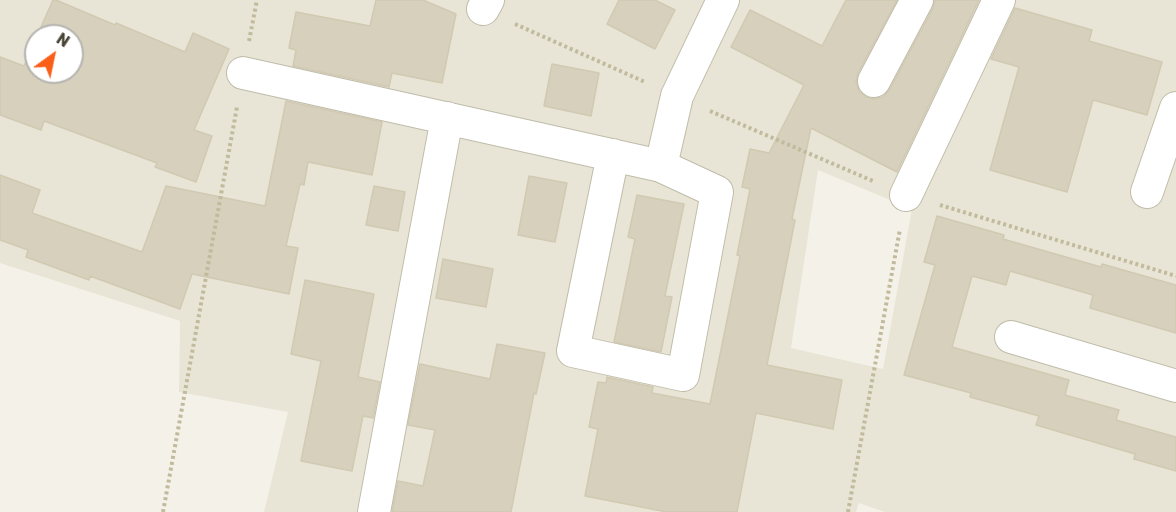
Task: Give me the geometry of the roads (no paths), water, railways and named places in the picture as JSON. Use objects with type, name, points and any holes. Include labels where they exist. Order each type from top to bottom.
[{"type":"street","points":[[661,166],[677,96],[723,0]]},
{"type":"street","points":[[874,81],[917,0]]},
{"type":"street","points":[[906,195],[999,0]]},
{"type":"street","points":[[243,73],[447,118],[613,155],[661,166],[717,192],[683,375],[573,351],[613,155]]},
{"type":"street","points":[[1147,192],[1176,108]]},
{"type":"street","points":[[374,512],[447,118]]},
{"type":"street","points":[[1011,337],[1176,386]]}]
